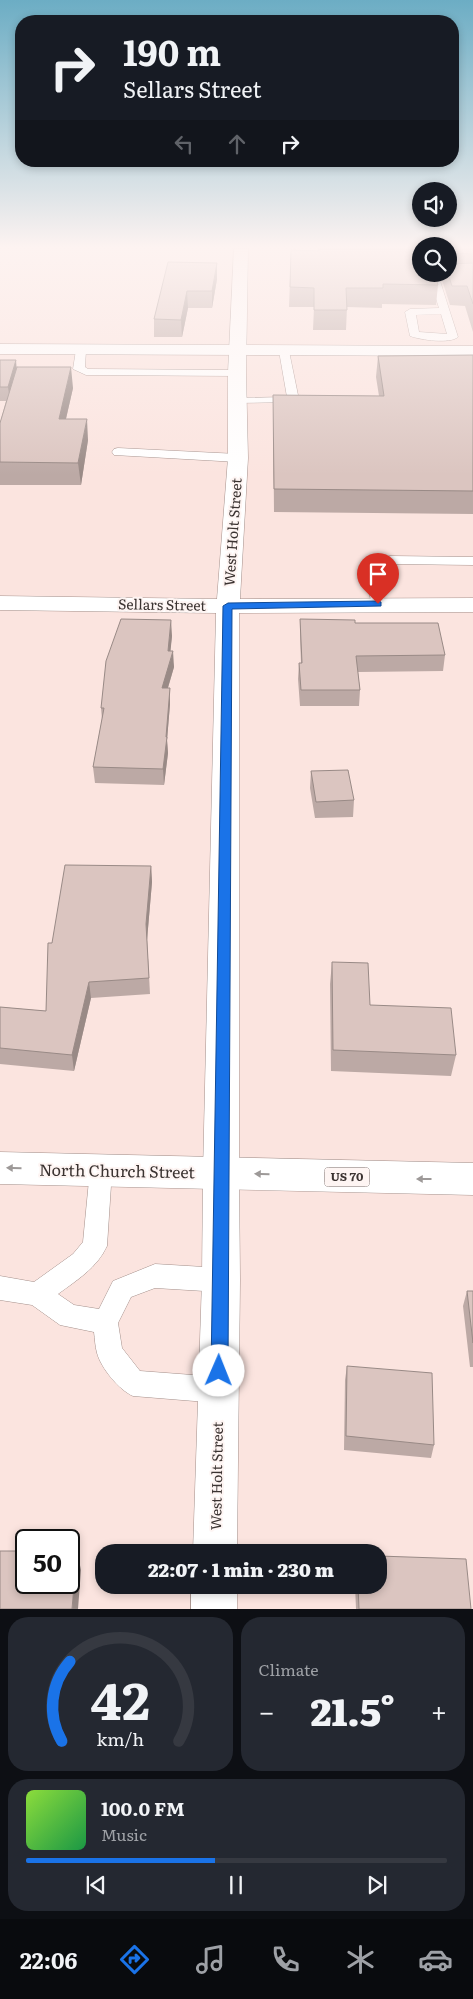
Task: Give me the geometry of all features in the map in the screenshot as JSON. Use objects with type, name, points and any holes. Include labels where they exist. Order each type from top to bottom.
[{"type":"street","name":"West Holt Street","points":[[215,1544],[221,1280],[220,1173],[228,606],[238,458],[236,401],[238,324]]},
{"type":"street","points":[[0,349],[81,350],[237,362],[284,351],[394,356],[468,351]]},
{"type":"street","name":"Sellars Street","points":[[0,603],[228,606],[378,604],[473,606]]},
{"type":"street","name":"North Church Street","points":[[0,1168],[473,1179]]},
{"type":"street","points":[[214,1594],[214,1609]]},
{"type":"lane","points":[[412,324],[414,334],[422,337],[453,337],[462,341],[468,351]]},
{"type":"lane","points":[[449,324],[453,337]]},
{"type":"lane","points":[[236,401],[292,400],[284,351]]},
{"type":"lane","points":[[118,452],[238,458]]},
{"type":"lane","points":[[378,604],[371,575],[376,564],[390,560],[473,561]]},
{"type":"lane","points":[[37,1294],[82,1262],[95,1246],[101,1170]]},
{"type":"lane","points":[[219,1390],[133,1382],[110,1353],[105,1322],[122,1289],[155,1276],[221,1280]]},
{"type":"lane","points":[[0,1288],[37,1294],[69,1316],[105,1322]]},
{"type":"building","points":[[473,355],[473,491],[274,489],[273,395],[384,396],[378,356]]},
{"type":"building","points":[[0,360],[16,360],[8,387],[0,387]]},
{"type":"building","points":[[17,367],[71,367],[59,419],[87,419],[78,463],[0,462],[0,423]]},
{"type":"building","points":[[121,619],[171,620],[168,651],[173,651],[162,688],[170,688],[163,769],[93,767],[104,708],[101,708],[106,661]]},
{"type":"building","points":[[300,619],[355,620],[355,623],[438,623],[445,655],[356,656],[360,690],[301,690],[299,663],[302,663]]},
{"type":"building","points":[[348,770],[354,800],[316,802],[311,771]]},
{"type":"building","points":[[65,865],[151,866],[146,924],[149,978],[89,982],[72,1055],[0,1048],[0,1007],[46,1011],[48,943],[52,943]]},
{"type":"building","points":[[332,962],[368,963],[370,1005],[451,1008],[456,1055],[333,1050]]},
{"type":"building","points":[[467,1291],[473,1291],[473,1343]]},
{"type":"building","points":[[347,1366],[432,1373],[434,1445],[346,1436]]},
{"type":"building","points":[[0,1551],[15,1551],[15,1594],[73,1594],[72,1609],[0,1609]]},
{"type":"building","points":[[387,1556],[466,1559],[471,1609],[359,1609],[358,1594],[387,1594]]},
{"type":"route","points":[[219,1371],[228,606],[378,604]]}]
